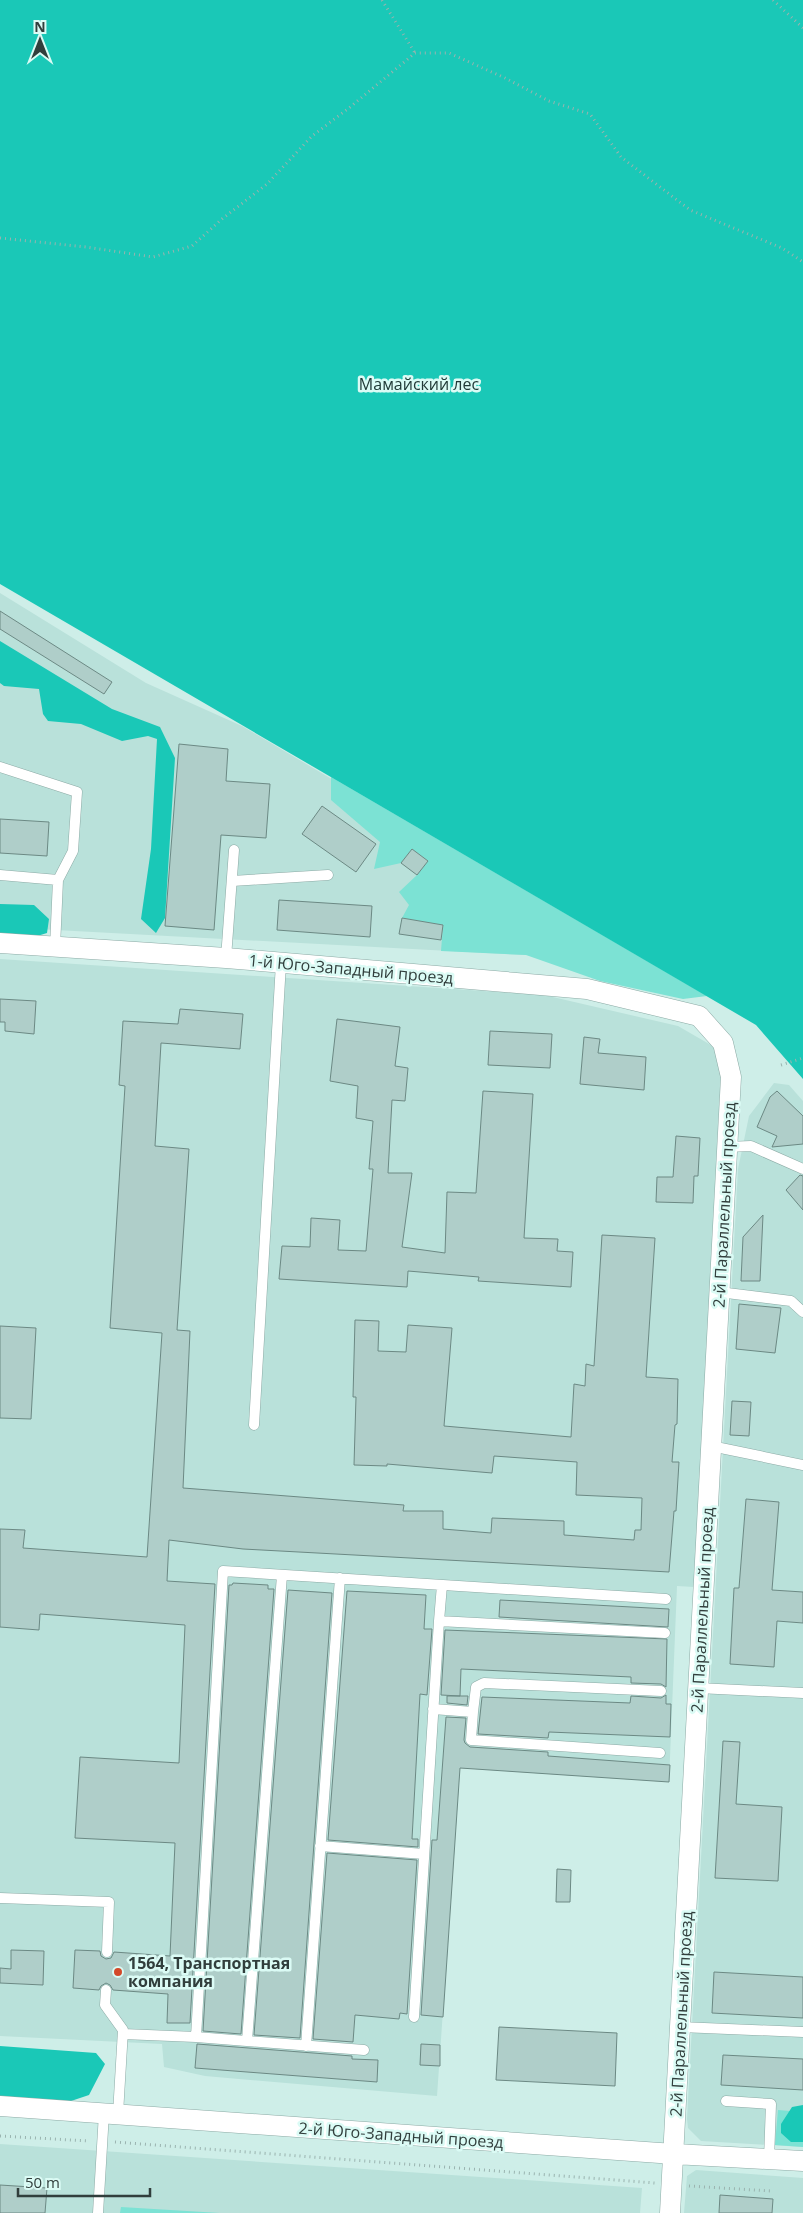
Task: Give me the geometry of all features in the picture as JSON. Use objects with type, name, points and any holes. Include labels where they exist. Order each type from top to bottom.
[{"type":"street","name":"1-й Юго-Западный проезд","points":[[0,943],[226,958],[587,989],[699,1016]]},
{"type":"street","name":"2-й Параллельный проезд","points":[[670,2213],[730,1077],[723,1043],[699,1016]]},
{"type":"street","name":"2-й Юго-Западный проезд","points":[[0,2106],[674,2154],[803,2161]]},
{"type":"lane","points":[[0,767],[77,792],[73,851],[58,880],[55,947]]},
{"type":"lane","points":[[226,958],[234,850]]},
{"type":"lane","points":[[232,881],[328,875]]},
{"type":"lane","points":[[0,876],[58,880]]},
{"type":"lane","points":[[254,1425],[281,963]]},
{"type":"lane","points":[[727,1147],[752,1146],[803,1169]]},
{"type":"lane","points":[[719,1292],[791,1301],[803,1312]]},
{"type":"lane","points":[[711,1446],[803,1465]]},
{"type":"lane","points":[[196,2037],[223,1571],[666,1599]]},
{"type":"lane","points":[[247,2041],[282,1575]]},
{"type":"lane","points":[[306,2046],[340,1578]]},
{"type":"lane","points":[[414,2017],[442,1585]]},
{"type":"lane","points":[[439,1620],[665,1633]]},
{"type":"lane","points":[[660,1753],[470,1740],[476,1687],[484,1683],[661,1691]]},
{"type":"lane","points":[[698,1688],[803,1694]]},
{"type":"lane","points":[[433,1710],[473,1712]]},
{"type":"lane","points":[[320,1846],[424,1854]]},
{"type":"lane","points":[[0,1898],[109,1902],[107,1952]]},
{"type":"lane","points":[[98,2213],[102,2141],[111,2114],[123,2034],[123,2030],[105,2005],[106,1990]]},
{"type":"lane","points":[[680,2027],[803,2032]]},
{"type":"lane","points":[[123,2034],[196,2037],[364,2050]]},
{"type":"lane","points":[[726,2101],[771,2104],[769,2159]]},
{"type":"path","points":[[382,0],[415,53]]},
{"type":"path","points":[[773,0],[803,28]]},
{"type":"path","points":[[0,238],[86,247],[153,257],[192,246],[222,219],[267,184],[312,136],[415,53],[449,54],[505,78],[549,102],[590,114],[621,157],[690,210],[782,248],[803,262]]},
{"type":"path","points":[[781,1065],[803,1058]]},
{"type":"path","points":[[0,2136],[102,2141],[771,2191]]},
{"type":"shaded area","points":[[0,593],[146,683],[242,726],[528,895],[526,955],[0,927]]},
{"type":"shaded area","points":[[0,959],[544,995],[678,1026],[716,1048],[721,1071],[694,1587],[677,1586],[669,1782],[460,1768],[437,2096],[205,2076],[164,2067],[162,2044],[0,2036]]},
{"type":"shaded area","points":[[774,1083],[789,1085],[803,1101],[803,2147],[701,2141],[688,2128],[687,2119],[738,1169],[749,1116]]},
{"type":"shaded area","points":[[0,2144],[642,2188],[640,2213],[0,2213]]},
{"type":"shaded area","points":[[696,2170],[803,2178],[803,2213],[684,2213],[687,2176]]},
{"type":"green space","name":"Мамайский лес","points":[[0,0],[803,0],[803,1079],[756,1025],[0,584]]},
{"type":"green space","points":[[0,641],[112,709],[160,727],[175,758],[165,918],[156,933],[141,919],[151,849],[157,739],[148,736],[122,741],[81,724],[48,721],[43,714],[39,689],[4,686],[0,683]]},
{"type":"green space","points":[[331,777],[707,996],[683,999],[600,981],[526,955],[441,951],[443,925],[402,918],[409,905],[399,892],[417,875],[428,861],[412,849],[401,863],[374,869],[380,842],[331,800]]},
{"type":"green space","points":[[0,904],[34,905],[49,919],[47,933],[34,937],[0,935]]},
{"type":"green space","points":[[0,2046],[96,2053],[105,2064],[89,2095],[68,2102],[0,2097]]},
{"type":"green space","points":[[803,2105],[803,2142],[791,2142],[781,2133],[781,2124],[792,2107]]},
{"type":"green space","points":[[778,2110],[803,2112],[803,2147],[775,2145]]},
{"type":"green space","points":[[121,2207],[220,2213],[120,2213]]},
{"type":"building","points":[[0,611],[112,682],[104,694],[0,629]]},
{"type":"building","points":[[179,744],[228,749],[226,781],[270,784],[266,838],[221,835],[214,930],[165,926]]},
{"type":"building","points":[[322,806],[376,844],[356,872],[302,834]]},
{"type":"building","points":[[0,819],[49,822],[47,856],[0,853]]},
{"type":"building","points":[[412,849],[428,861],[417,875],[401,863]]},
{"type":"building","points":[[279,900],[372,906],[370,937],[277,930]]},
{"type":"building","points":[[402,918],[443,925],[441,940],[399,934]]},
{"type":"building","points":[[0,999],[36,1001],[34,1034],[5,1031],[5,1022],[0,1022]]},
{"type":"building","points":[[180,1009],[243,1014],[240,1049],[161,1043],[155,1146],[189,1149],[177,1330],[190,1331],[183,1488],[404,1505],[403,1511],[443,1511],[443,1529],[491,1533],[492,1518],[564,1521],[564,1535],[634,1540],[635,1530],[641,1530],[642,1498],[576,1495],[577,1462],[494,1456],[492,1473],[387,1464],[387,1466],[354,1465],[356,1397],[353,1397],[355,1320],[379,1321],[378,1351],[406,1352],[408,1325],[452,1328],[444,1426],[571,1437],[574,1384],[585,1386],[586,1364],[594,1366],[602,1235],[655,1238],[646,1377],[678,1379],[677,1424],[675,1425],[672,1462],[679,1462],[669,1572],[243,1549],[169,1540],[167,1581],[215,1584],[190,2023],[167,2023],[168,1994],[113,1990],[106,1983],[99,1990],[73,1988],[75,1950],[100,1951],[101,1956],[106,1959],[111,1958],[114,1952],[170,1956],[175,1843],[75,1838],[80,1757],[179,1763],[185,1625],[40,1614],[39,1630],[0,1627],[0,1529],[25,1530],[23,1548],[147,1557],[162,1333],[110,1328],[125,1086],[119,1085],[123,1021],[178,1024]]},
{"type":"building","points":[[337,1019],[400,1027],[395,1066],[408,1068],[405,1101],[392,1100],[388,1173],[412,1173],[402,1247],[445,1253],[447,1192],[476,1193],[483,1091],[533,1094],[524,1238],[558,1239],[557,1251],[573,1252],[571,1287],[478,1281],[479,1277],[408,1271],[407,1287],[279,1279],[282,1246],[310,1247],[311,1218],[340,1220],[338,1250],[366,1251],[373,1169],[369,1169],[373,1121],[356,1118],[358,1086],[330,1081]]},
{"type":"building","points":[[490,1031],[552,1034],[550,1068],[488,1065]]},
{"type":"building","points":[[584,1037],[600,1039],[598,1053],[646,1057],[644,1090],[580,1084]]},
{"type":"building","points":[[777,1091],[803,1116],[803,1144],[772,1147],[777,1136],[757,1127],[770,1097]]},
{"type":"building","points":[[676,1136],[700,1138],[698,1176],[694,1176],[693,1203],[656,1202],[657,1177],[673,1177]]},
{"type":"building","points":[[800,1175],[803,1176],[803,1210],[786,1190]]},
{"type":"building","points":[[763,1215],[760,1281],[741,1281],[743,1237]]},
{"type":"building","points":[[739,1304],[781,1308],[775,1353],[736,1349]]},
{"type":"building","points":[[0,1326],[36,1328],[31,1419],[0,1418]]},
{"type":"building","points":[[732,1401],[751,1402],[749,1436],[730,1435]]},
{"type":"building","points":[[746,1499],[779,1502],[772,1590],[803,1592],[803,1623],[777,1621],[774,1667],[730,1664],[734,1588],[739,1588]]},
{"type":"building","points":[[233,1583],[268,1585],[268,1589],[274,1589],[241,2034],[203,2031],[229,1585]]},
{"type":"building","points":[[288,1590],[332,1593],[300,2038],[254,2035]]},
{"type":"building","points":[[347,1591],[426,1595],[424,1629],[432,1629],[427,1695],[420,1694],[412,1839],[418,1839],[418,1847],[328,1840]]},
{"type":"building","points":[[500,1600],[669,1609],[668,1627],[499,1617]]},
{"type":"building","points":[[445,1630],[667,1639],[666,1687],[661,1684],[631,1683],[631,1677],[461,1669],[460,1696],[441,1695]]},
{"type":"building","points":[[666,1695],[666,1704],[671,1704],[670,1737],[549,1732],[548,1738],[478,1734],[482,1697],[630,1703],[631,1696],[661,1698]]},
{"type":"building","points":[[447,1696],[468,1696],[467,1705],[447,1703]]},
{"type":"building","points":[[446,1717],[466,1718],[464,1740],[470,1747],[548,1752],[548,1756],[670,1765],[669,1782],[460,1768],[443,2017],[421,2015],[432,1840],[437,1840]]},
{"type":"building","points":[[723,1741],[740,1742],[736,1804],[782,1807],[778,1881],[715,1878]]},
{"type":"building","points":[[327,1853],[417,1860],[407,2014],[400,2013],[399,2019],[355,2015],[353,2042],[313,2039]]},
{"type":"building","points":[[557,1869],[571,1870],[570,1902],[556,1902]]},
{"type":"building","points":[[11,1950],[44,1951],[43,1985],[0,1983],[0,1968],[11,1969]]},
{"type":"building","points":[[714,1972],[803,1977],[803,2018],[712,2013]]},
{"type":"building","points":[[499,2027],[617,2033],[615,2086],[496,2080]]},
{"type":"building","points":[[197,2044],[352,2056],[352,2059],[378,2060],[377,2082],[195,2068]]},
{"type":"building","points":[[421,2044],[440,2045],[440,2066],[420,2065]]},
{"type":"building","points":[[723,2055],[803,2059],[803,2090],[721,2085]]},
{"type":"building","points":[[0,2185],[47,2188],[45,2213],[0,2213]]},
{"type":"building","points":[[720,2195],[773,2199],[772,2213],[719,2213]]},
{"type":"place","name":"1564, Транспортная компания","points":[[118,1972]]}]
